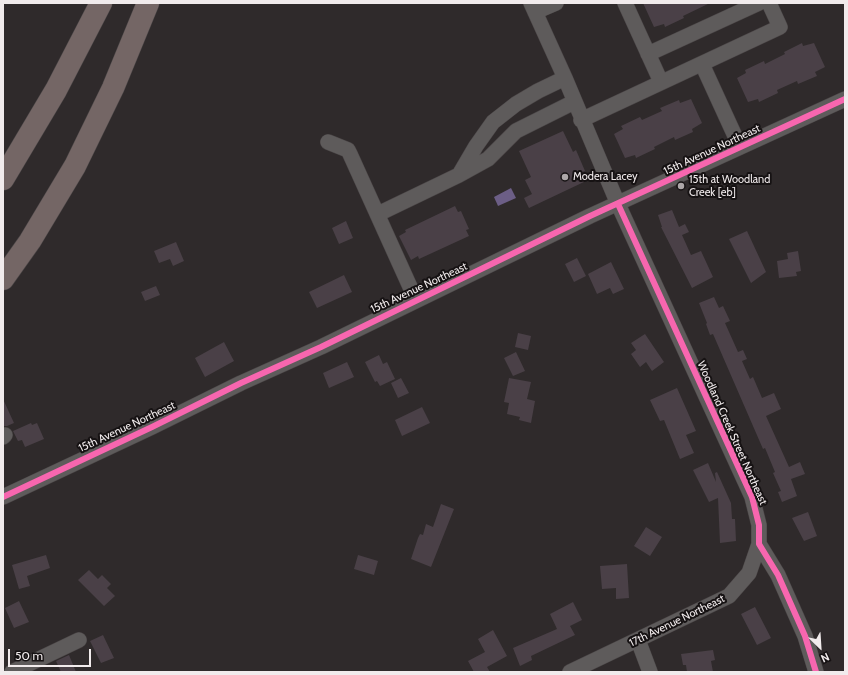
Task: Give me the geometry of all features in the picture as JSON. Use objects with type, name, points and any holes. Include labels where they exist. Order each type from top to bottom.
[{"type":"highway","points":[[3,179],[59,84],[101,3]]},
{"type":"highway","points":[[3,280],[45,217],[75,166],[114,88],[148,3]]},
{"type":"street","points":[[533,8],[556,3]]},
{"type":"street","points":[[625,3],[661,82]]},
{"type":"street","points":[[648,54],[760,3]]},
{"type":"street","points":[[581,120],[780,27],[769,3]]},
{"type":"street","name":"Woodland Creek Street Northeast","points":[[533,8],[565,78],[581,120],[618,204],[752,497],[758,518],[759,544],[778,575],[805,636],[816,672]]},
{"type":"street","points":[[702,64],[740,147]]},
{"type":"street","points":[[459,175],[476,146],[493,122],[516,104],[565,78]]},
{"type":"street","name":"15th Avenue Northeast","points":[[3,497],[618,204],[845,99]]},
{"type":"street","points":[[378,214],[459,175],[488,159],[516,131],[574,102]]},
{"type":"street","points":[[328,142],[348,150],[416,300]]},
{"type":"street","name":"17th Avenue Northeast","points":[[570,672],[729,596],[749,573],[759,544]]},
{"type":"street","points":[[12,672],[79,640]]},
{"type":"street","points":[[638,640],[650,672]]},
{"type":"shaded area","points":[[511,188],[516,198],[498,206],[494,197]]},
{"type":"building","points":[[643,3],[710,3],[683,16],[684,18],[665,27],[664,24],[654,27]]},
{"type":"building","points":[[802,43],[803,46],[814,43],[825,67],[815,72],[817,76],[798,84],[797,81],[777,90],[778,93],[759,102],[758,99],[748,102],[737,78],[746,73],[745,70],[764,61],[765,64]]},
{"type":"building","points":[[691,99],[702,123],[692,129],[693,132],[675,140],[674,137],[654,147],[655,149],[636,158],[635,155],[625,158],[614,134],[623,129],[621,126],[640,117],[642,120],[662,111],[660,108],[679,100],[680,103]]},
{"type":"building","points":[[563,131],[573,152],[576,150],[585,171],[582,172],[586,181],[529,208],[524,198],[532,194],[525,180],[531,177],[519,151]]},
{"type":"building","points":[[455,206],[458,212],[461,211],[469,229],[466,230],[469,236],[419,259],[418,256],[411,260],[399,236],[406,232],[405,230]]},
{"type":"building","points":[[672,210],[679,227],[685,224],[689,232],[682,235],[691,255],[701,251],[713,277],[692,288],[661,227],[658,215]]},
{"type":"building","points":[[346,221],[353,238],[339,244],[332,228]]},
{"type":"building","points":[[747,231],[766,272],[751,283],[729,239]]},
{"type":"building","points":[[176,242],[184,261],[173,266],[170,259],[159,263],[154,251]]},
{"type":"building","points":[[798,251],[801,271],[796,272],[797,276],[779,278],[777,261],[788,259],[787,253]]},
{"type":"building","points":[[577,258],[586,276],[574,282],[565,264]]},
{"type":"building","points":[[611,262],[624,289],[613,294],[610,288],[597,294],[588,274]]},
{"type":"building","points":[[344,275],[352,292],[317,308],[309,292]]},
{"type":"building","points":[[156,286],[160,295],[145,301],[141,292]]},
{"type":"building","points":[[714,297],[719,308],[723,306],[730,321],[725,323],[738,352],[743,350],[747,359],[742,361],[750,379],[753,377],[762,398],[774,393],[781,409],[766,416],[789,467],[800,462],[805,474],[791,479],[797,496],[782,502],[778,492],[781,491],[773,473],[775,472],[765,448],[763,449],[713,334],[710,335],[699,303]]},
{"type":"building","points":[[518,333],[531,336],[528,350],[515,347]]},
{"type":"building","points":[[645,334],[664,362],[652,371],[646,362],[640,367],[631,354],[636,350],[631,343]]},
{"type":"building","points":[[224,342],[234,361],[205,377],[195,358]]},
{"type":"building","points":[[516,352],[525,371],[513,376],[504,358]]},
{"type":"building","points":[[379,355],[383,364],[387,362],[395,379],[380,386],[377,381],[375,382],[365,362]]},
{"type":"building","points":[[347,362],[354,377],[329,388],[323,373]]},
{"type":"building","points":[[401,378],[409,393],[398,398],[391,383]]},
{"type":"building","points":[[509,378],[531,382],[527,399],[535,401],[531,423],[519,420],[520,417],[507,414],[509,403],[504,402]]},
{"type":"building","points":[[677,388],[696,431],[686,435],[694,453],[680,459],[664,420],[660,421],[650,400]]},
{"type":"building","points":[[3,399],[14,423],[7,426],[3,426]]},
{"type":"building","points":[[422,407],[430,423],[402,436],[395,420]]},
{"type":"building","points":[[31,423],[32,425],[37,423],[44,439],[25,447],[22,440],[18,441],[13,431]]},
{"type":"building","points":[[708,463],[716,482],[715,473],[717,472],[731,503],[732,519],[735,519],[736,541],[720,543],[718,498],[709,502],[693,470]]},
{"type":"building","points":[[441,504],[454,509],[431,567],[411,559],[420,534],[423,535],[426,524],[433,527]]},
{"type":"building","points":[[808,512],[817,536],[804,541],[792,518]]},
{"type":"building","points":[[646,527],[662,537],[650,556],[634,546]]},
{"type":"building","points":[[46,555],[50,568],[27,576],[30,586],[19,589],[12,565]]},
{"type":"building","points":[[358,555],[378,561],[374,575],[354,569]]},
{"type":"building","points":[[627,564],[629,598],[616,599],[616,588],[602,589],[600,566]]},
{"type":"building","points":[[89,570],[98,579],[102,575],[111,584],[107,588],[115,596],[104,606],[78,580]]},
{"type":"building","points":[[19,601],[29,622],[14,628],[5,608]]},
{"type":"building","points":[[573,602],[582,620],[570,626],[575,635],[531,656],[532,660],[520,666],[513,648],[557,629],[550,614]]},
{"type":"building","points":[[755,607],[771,638],[757,645],[741,614]]},
{"type":"building","points":[[493,630],[507,656],[487,667],[490,672],[474,672],[468,661],[485,652],[478,639]]},
{"type":"building","points":[[103,635],[114,658],[101,663],[90,641]]},
{"type":"building","points":[[713,650],[715,660],[711,661],[713,672],[687,672],[686,665],[683,665],[681,654]]},
{"type":"building","points":[[69,655],[76,672],[61,672],[56,661]]},
{"type":"cycle path","points":[[3,497],[152,427],[241,383],[321,347],[590,216],[845,99]]},
{"type":"cycle path","points":[[618,204],[752,497],[759,525],[759,544],[778,575],[805,636],[816,672]]},
{"type":"place","name":"Modera Lacey","points":[[565,177]]},
{"type":"place","name":"15th at Woodland Creek [eb]","points":[[681,186]]}]
